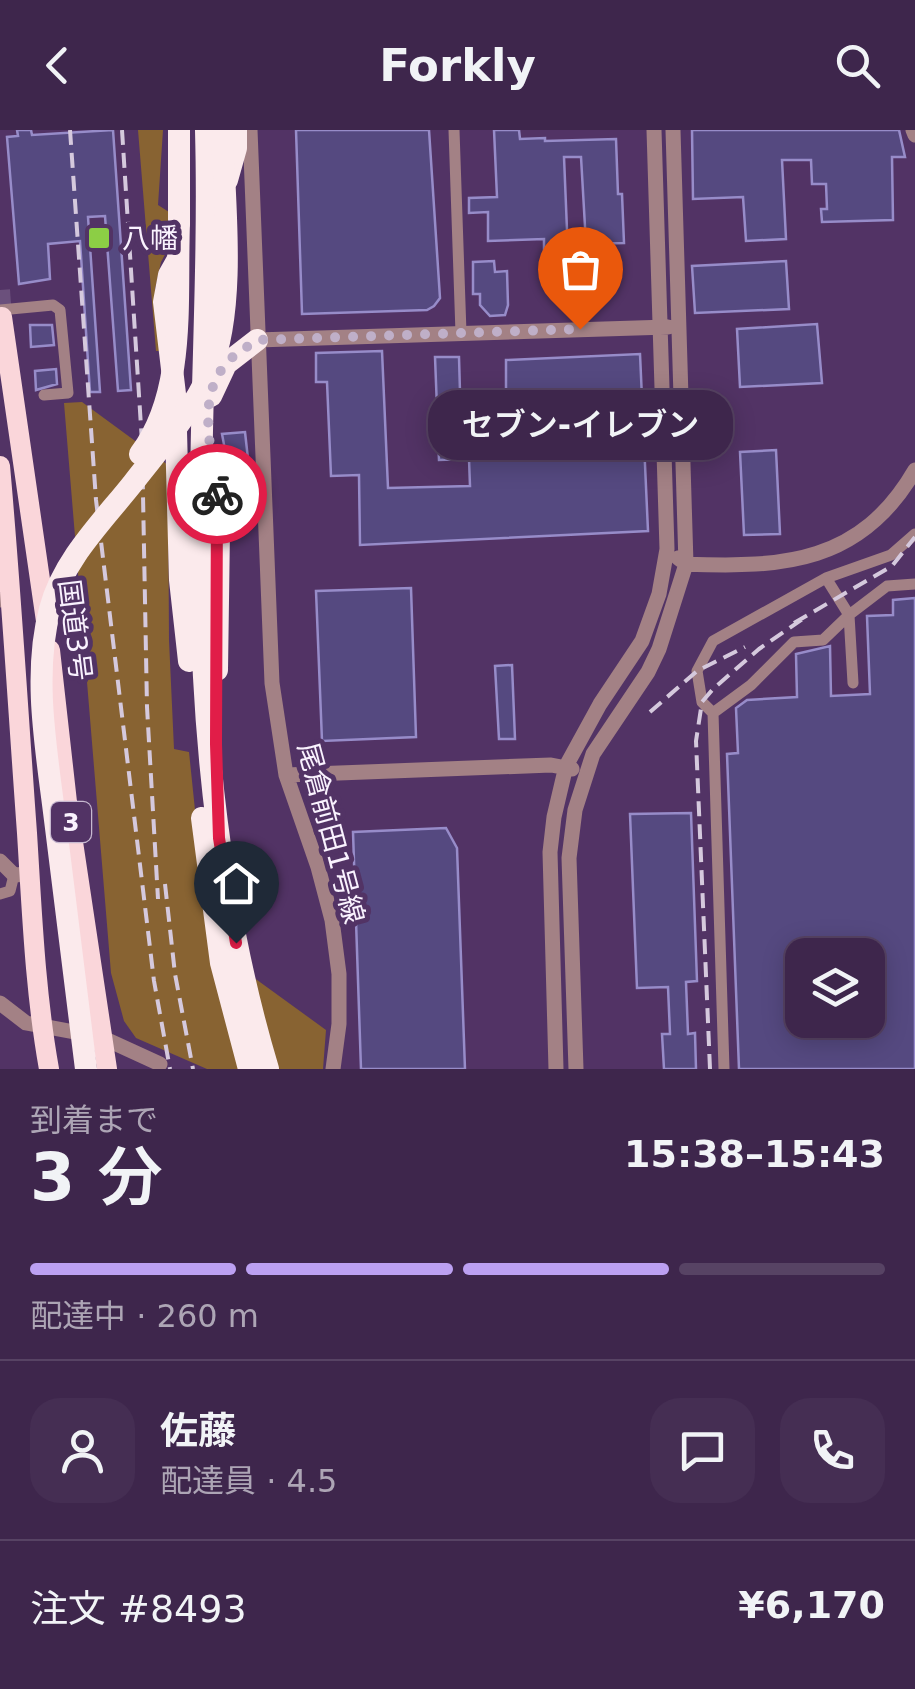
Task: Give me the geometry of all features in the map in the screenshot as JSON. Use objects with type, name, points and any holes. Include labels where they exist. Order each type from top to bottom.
[{"type":"highway","points":[[76,1069],[39,769],[34,637],[52,575],[72,542],[150,441],[162,412],[174,356],[179,130]]},
{"type":"highway","points":[[189,661],[193,130]]},
{"type":"highway","points":[[220,192],[236,148],[222,132]]},
{"type":"highway","points":[[222,132],[208,240],[201,597],[205,700],[219,838],[249,1069]]},
{"type":"highway","points":[[86,1069],[49,768],[43,672],[45,635],[51,608],[72,560],[185,416],[210,372],[224,304],[222,132]]},
{"type":"highway","points":[[186,246],[169,275],[164,302],[175,394],[180,580],[204,846],[216,928],[241,1008],[268,1069]]},
{"type":"highway","name":"国道3号","points":[[1,314],[107,1069]]},
{"type":"highway","points":[[219,838],[219,530],[209,405],[214,382],[226,364],[258,340]]},
{"type":"highway","name":"3","points":[[0,466],[3,601],[22,874],[49,1069]]},
{"type":"street","name":"尾倉前田1号線","points":[[250,130],[272,684],[286,775],[332,920],[339,974],[339,1024],[333,1069]]},
{"type":"street","points":[[454,130],[461,332]]},
{"type":"street","points":[[556,1069],[550,852],[554,816],[566,766],[600,704],[642,642],[659,594],[667,549],[654,130]]},
{"type":"street","points":[[576,1069],[569,858],[575,810],[585,774],[604,733],[659,650],[686,564],[672,130]]},
{"type":"street","points":[[1,314],[53,305],[60,310],[68,393],[44,395]]},
{"type":"street","points":[[258,340],[680,326]]},
{"type":"street","points":[[667,549],[686,564],[798,561],[827,552],[876,520],[900,496],[915,470]]},
{"type":"street","points":[[724,1069],[713,713],[702,702],[698,672],[713,641],[826,578],[891,555],[915,534]]},
{"type":"street","points":[[826,578],[849,615],[853,683]]},
{"type":"street","points":[[713,713],[750,686],[794,642],[823,640],[887,586],[915,584]]},
{"type":"street","points":[[286,775],[566,766],[585,774]]},
{"type":"street","points":[[0,861],[22,874],[10,891],[0,894]]},
{"type":"street","points":[[0,1003],[26,1022],[101,1038],[160,1064]]},
{"type":"street","points":[[42,1028],[107,1069]]},
{"type":"shaded area","points":[[138,130],[163,130],[158,205],[169,212],[169,247],[155,289],[162,351],[156,351]]},
{"type":"shaded area","points":[[82,402],[168,465],[174,749],[189,752],[209,945],[326,1030],[323,1069],[207,1069],[136,1038],[124,1021],[111,973],[64,403]]},
{"type":"building","points":[[17,130],[31,130],[32,135],[113,130],[131,390],[118,391],[105,216],[88,217],[100,392],[90,392],[80,241],[48,244],[50,279],[19,284],[7,137],[18,136]]},
{"type":"building","points":[[296,130],[429,130],[440,298],[434,306],[427,310],[302,314]]},
{"type":"building","points":[[494,130],[519,130],[520,139],[545,141],[616,139],[624,243],[586,244],[581,157],[564,157],[568,254],[544,255],[544,239],[488,241],[488,212],[469,213],[469,198],[497,197]]},
{"type":"building","points":[[692,130],[899,130],[905,157],[892,157],[893,220],[822,222],[821,209],[827,209],[826,184],[812,184],[811,160],[782,160],[786,239],[746,241],[743,197],[693,199]]},
{"type":"building","points":[[573,260],[592,260],[593,293],[574,294]]},
{"type":"building","points":[[494,261],[495,272],[507,271],[508,305],[505,315],[490,316],[480,305],[480,294],[473,294],[473,262]]},
{"type":"building","points":[[786,261],[789,309],[695,313],[692,266]]},
{"type":"building","points":[[817,324],[822,383],[740,387],[737,329]]},
{"type":"building","points":[[30,325],[52,325],[54,345],[31,347]]},
{"type":"building","points":[[382,351],[388,488],[470,486],[469,459],[439,460],[435,357],[459,357],[460,392],[506,390],[506,360],[640,354],[648,531],[360,545],[359,475],[331,476],[327,382],[316,382],[316,353]]},
{"type":"building","points":[[56,369],[57,384],[36,390],[35,371]]},
{"type":"building","points":[[245,432],[251,486],[241,488],[238,465],[228,466],[222,434]]},
{"type":"building","points":[[776,450],[780,534],[744,535],[740,452]]},
{"type":"building","points":[[411,588],[416,737],[322,741],[316,591]]},
{"type":"building","points":[[915,598],[915,1069],[739,1069],[727,754],[738,753],[736,708],[747,700],[797,697],[796,654],[830,646],[831,696],[870,694],[867,616],[893,615],[893,600]]},
{"type":"building","points":[[512,665],[515,739],[499,739],[495,666]]},
{"type":"building","points":[[691,813],[697,981],[686,982],[688,1034],[695,1033],[696,1069],[664,1069],[662,1034],[670,1034],[668,987],[637,988],[630,814]]},
{"type":"building","points":[[446,828],[457,848],[465,1069],[361,1069],[353,832]]},
{"type":"tunnel","points":[[0,290],[2,317]]},
{"type":"railway","points":[[70,130],[96,500],[154,981],[170,1069]]},
{"type":"railway","points":[[122,130],[142,442],[147,707],[158,899]]},
{"type":"railway","points":[[794,623],[892,566],[915,537]]},
{"type":"railway","points":[[710,1069],[696,741],[702,702],[759,649],[804,618]]},
{"type":"railway","points":[[650,712],[697,671],[745,647]]},
{"type":"railway","points":[[165,884],[175,974],[193,1069]]},
{"type":"way so far","points":[[217,494],[209,432],[214,382],[226,364],[258,340],[580,329]]},
{"type":"place","name":"八幡","points":[[99,238]]},
{"type":"place","name":"セブン-イレブン","points":[[580,329]]},
{"type":"route","points":[[217,494],[219,838],[236,943]]}]
